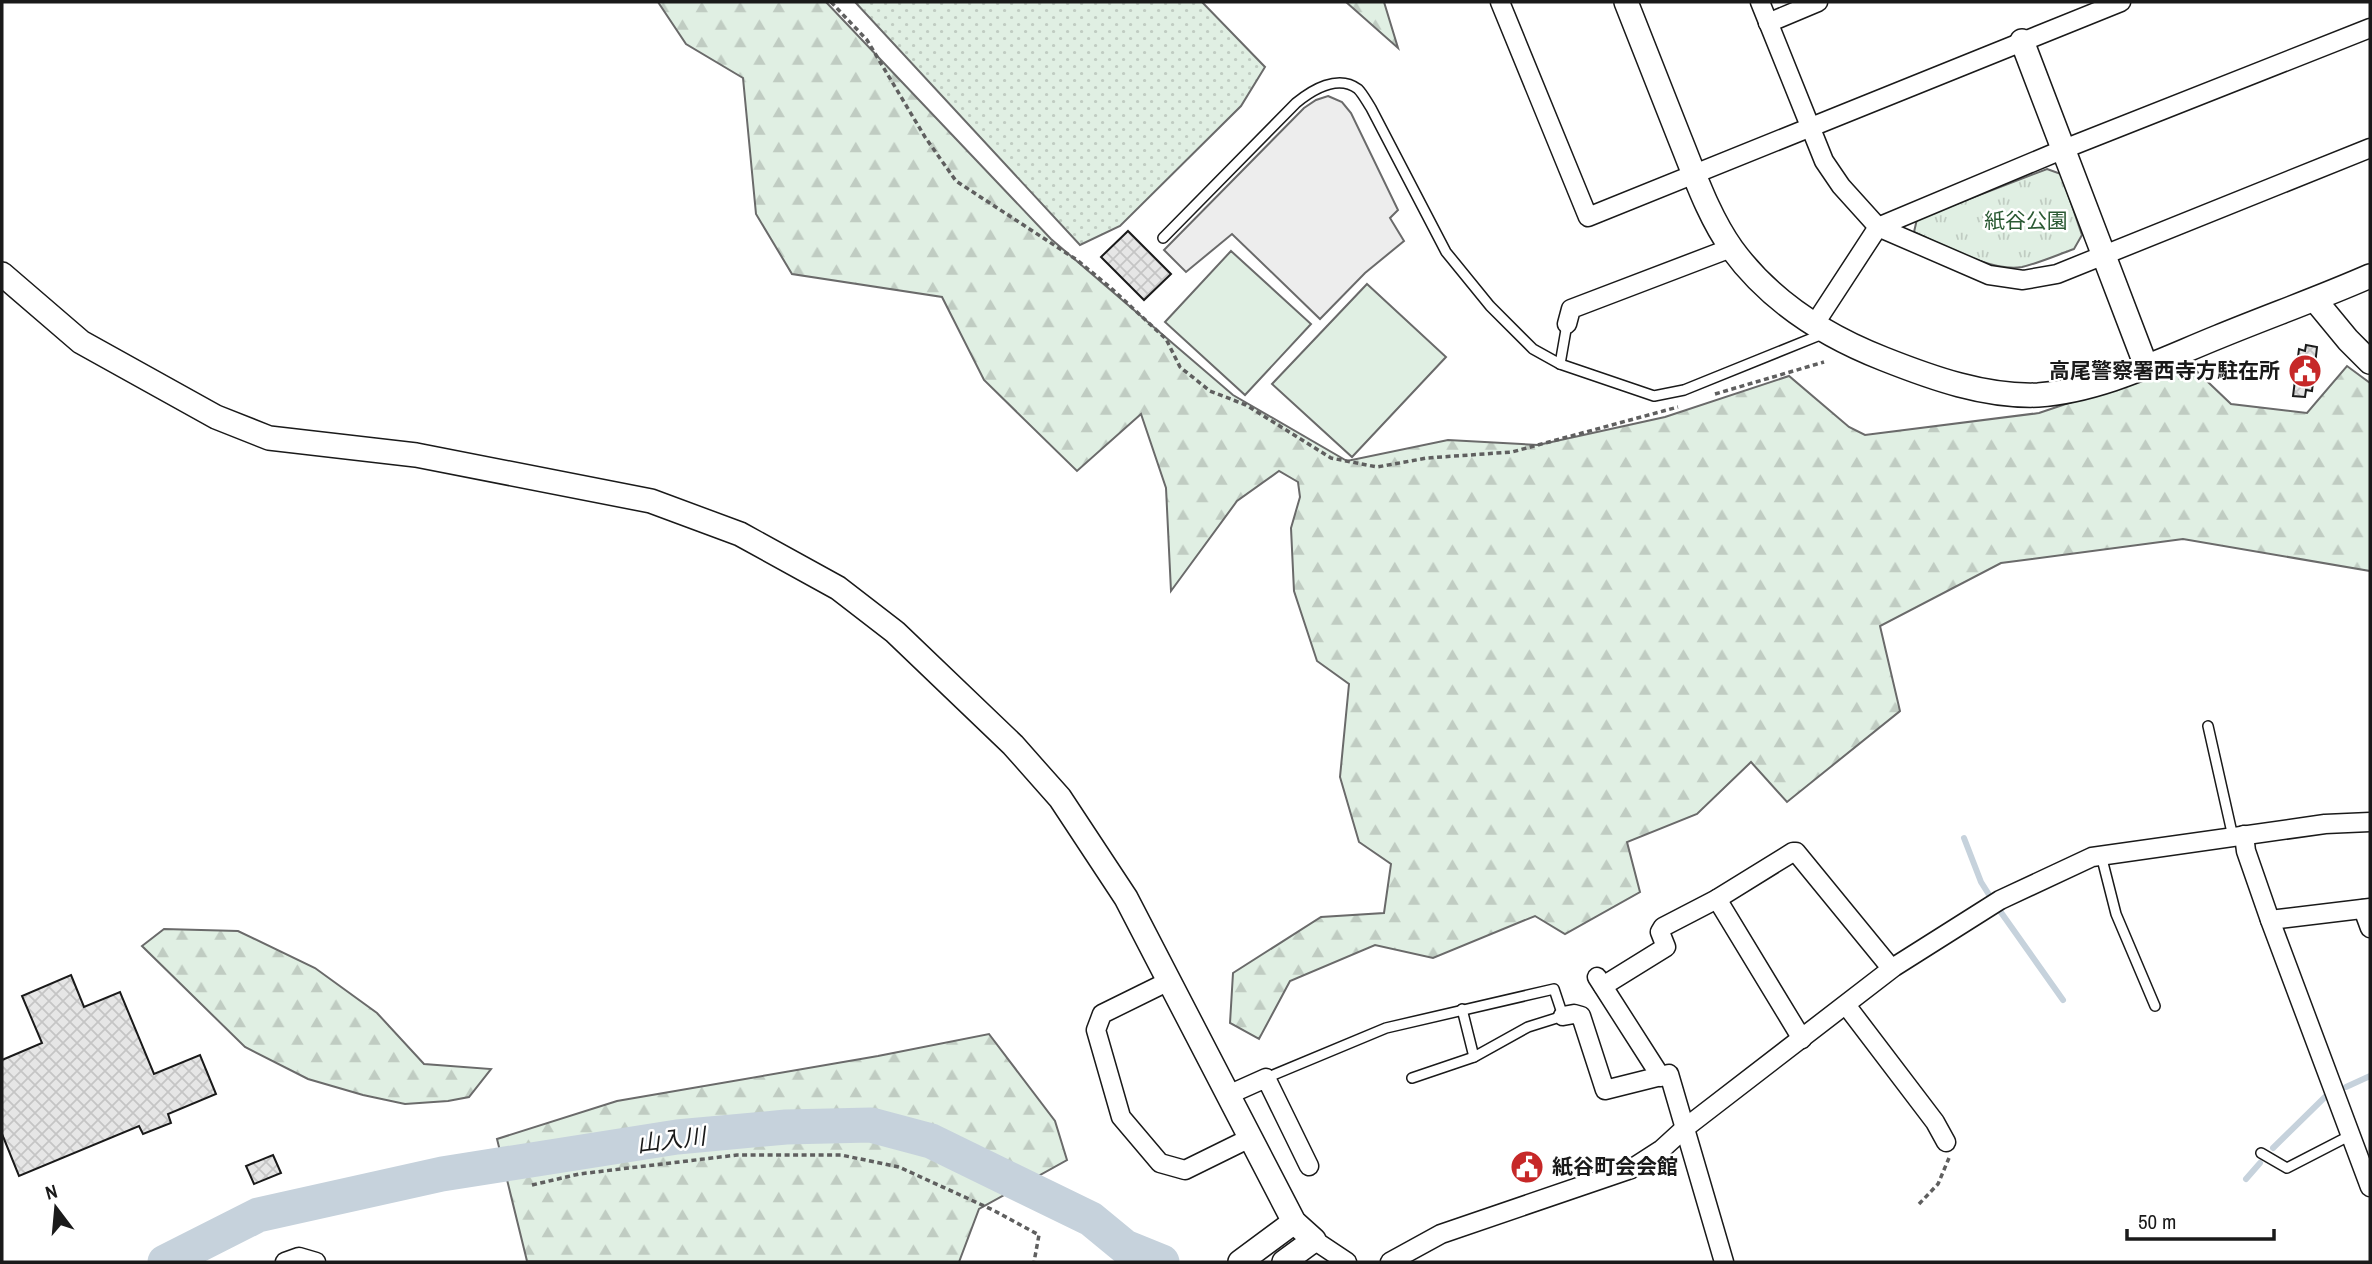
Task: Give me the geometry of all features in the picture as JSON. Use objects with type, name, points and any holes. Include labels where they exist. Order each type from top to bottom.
[{"type":"street","points":[[1500,2],[1588,217],[2120,2]]},
{"type":"street","points":[[1626,2],[1694,174],[1731,248],[1753,275],[1794,311],[1820,329],[1911,370],[1995,393],[2038,395],[2089,386],[2315,300],[2370,276]]},
{"type":"street","points":[[1760,2],[1809,129],[1824,161],[1841,186],[1878,228],[1989,275],[2023,279],[2057,274],[2370,148]]},
{"type":"street","points":[[1768,23],[1818,2]]},
{"type":"street","points":[[1820,329],[1878,228],[2064,149],[2370,28]]},
{"type":"street","points":[[2022,41],[2146,366]]},
{"type":"street","points":[[1567,324],[1571,309],[1731,248]]},
{"type":"street","points":[[2,274],[81,342],[216,417],[269,438],[416,454],[651,501],[740,534],[838,588],[895,632],[1013,745],[1060,798],[1126,898],[1293,1222],[1347,1262]]},
{"type":"street","points":[[2315,300],[2370,362]]},
{"type":"street","points":[[1390,1262],[1441,1234],[1631,1169],[1662,1149],[1685,1128],[1891,968],[2000,900],[2092,857],[2325,824],[2370,822]]},
{"type":"street","points":[[2238,836],[2246,851],[2370,1187]]},
{"type":"street","points":[[1661,1077],[1600,981],[1666,947],[1660,937],[1663,927],[1717,899],[1793,852],[1796,852],[1891,968]]},
{"type":"street","points":[[1717,899],[1802,1039]]},
{"type":"street","points":[[2270,920],[2367,909],[2370,928]]},
{"type":"street","points":[[1169,981],[1102,1014],[1096,1030],[1121,1117],[1160,1163],[1185,1170],[1250,1138]]},
{"type":"street","points":[[1846,1005],[1935,1122],[1946,1142]]},
{"type":"street","points":[[1563,1016],[1581,1016],[1605,1090],[1669,1074],[1724,1262]]},
{"type":"street","points":[[1228,1095],[1266,1078],[1309,1166]]},
{"type":"street","points":[[1249,1255],[1293,1222]]},
{"type":"street","points":[[1284,1262],[1314,1240]]},
{"type":"street","points":[[285,1262],[299,1257],[316,1262]]},
{"type":"lane","points":[[1163,238],[1296,103],[1312,90],[1342,82],[1358,90],[1371,108],[1446,252],[1490,306],[1533,349],[1560,365],[1654,396],[1684,390],[1820,329]]},
{"type":"lane","points":[[1560,365],[1567,324]]},
{"type":"lane","points":[[2208,726],[2213,755],[2238,836]]},
{"type":"lane","points":[[2101,855],[2116,914],[2155,1006]]},
{"type":"lane","points":[[1266,1078],[1386,1028],[1554,989],[1563,1016],[1528,1027],[1474,1057],[1412,1078]]},
{"type":"lane","points":[[1462,1009],[1474,1057]]},
{"type":"lane","points":[[2261,1153],[2287,1168],[2351,1135]]},
{"type":"path","points":[[831,2],[867,40],[925,137],[956,181],[1077,260],[1111,288],[1166,339],[1180,367],[1210,391],[1246,405],[1331,458],[1377,467],[1427,458],[1512,452],[1679,407]]},
{"type":"path","points":[[1714,395],[1824,362]]},
{"type":"path","points":[[1919,1204],[1932,1192],[1944,1174],[1949,1159],[1946,1142]]},
{"type":"path","points":[[532,1185],[579,1174],[737,1155],[841,1156],[899,1167],[993,1210],[1039,1235],[1034,1262]]},
{"type":"green space","points":[[658,2],[826,2],[1051,239],[1233,395],[1347,461],[1448,440],[1538,445],[1665,417],[1789,376],[1849,427],[1865,435],[2039,413],[2188,363],[2231,404],[2307,413],[2347,366],[2370,383],[2370,571],[2183,539],[2001,563],[1880,626],[1900,711],[1787,802],[1751,762],[1697,814],[1627,842],[1640,892],[1565,934],[1535,916],[1433,958],[1375,945],[1290,981],[1259,1039],[1230,1023],[1233,973],[1321,917],[1384,913],[1391,864],[1359,842],[1340,777],[1349,684],[1317,661],[1294,591],[1291,528],[1300,497],[1298,482],[1279,471],[1237,501],[1171,591],[1166,488],[1141,414],[1077,471],[984,380],[942,297],[792,274],[756,214],[743,78],[686,44]]},
{"type":"green space","points":[[855,2],[1202,2],[1265,67],[1241,106],[1120,226],[1080,245]]},
{"type":"green space","points":[[1346,2],[1384,2],[1398,48]]},
{"type":"green space","name":"紙谷公園","points":[[2047,169],[2061,174],[2082,235],[2074,249],[2022,267],[2010,268],[1982,262],[1914,232],[1917,219]]},
{"type":"green space","points":[[1231,251],[1311,324],[1245,395],[1165,322]]},
{"type":"green space","points":[[1367,284],[1446,357],[1352,457],[1272,384]]},
{"type":"green space","points":[[164,929],[238,931],[315,968],[377,1013],[424,1064],[491,1069],[469,1097],[405,1104],[308,1079],[245,1047],[142,946]]},
{"type":"green space","points":[[989,1034],[1055,1121],[1067,1160],[979,1209],[959,1262],[527,1261],[497,1139],[617,1101]]},
{"type":"shaded area","points":[[1328,96],[1342,102],[1351,113],[1398,210],[1390,218],[1404,241],[1365,273],[1320,319],[1232,234],[1186,272],[1164,250],[1304,108]]},
{"type":"building","points":[[1128,231],[1171,274],[1144,300],[1101,257]]},
{"type":"building","name":"高尾警察署西寺方駐在所","points":[[2306,345],[2317,347],[2312,391],[2306,390],[2305,397],[2293,396],[2299,349],[2305,351]]},
{"type":"building","points":[[71,975],[84,1007],[120,992],[154,1074],[200,1055],[216,1094],[168,1114],[171,1123],[143,1134],[139,1126],[19,1176],[2,1134],[2,1060],[42,1043],[22,996]]},
{"type":"building","points":[[273,1155],[281,1173],[254,1184],[246,1166]]},
{"type":"waterway","points":[[1964,838],[1981,882],[1993,901]]},
{"type":"waterway","points":[[2000,911],[2063,1000]]},
{"type":"waterway","points":[[2346,1087],[2370,1076]]},
{"type":"waterway","points":[[2273,1148],[2326,1096]]},
{"type":"waterway","name":"山入川","points":[[165,1262],[258,1215],[442,1174],[677,1137],[786,1127],[871,1125],[931,1141],[1091,1219],[1125,1247],[1162,1262]]},
{"type":"waterway","points":[[2246,1179],[2260,1163]]},
{"type":"place","name":"高尾警察署西寺方駐在所","points":[[2305,371]]},
{"type":"place","name":"紙谷町会会館","points":[[1527,1167]]}]
